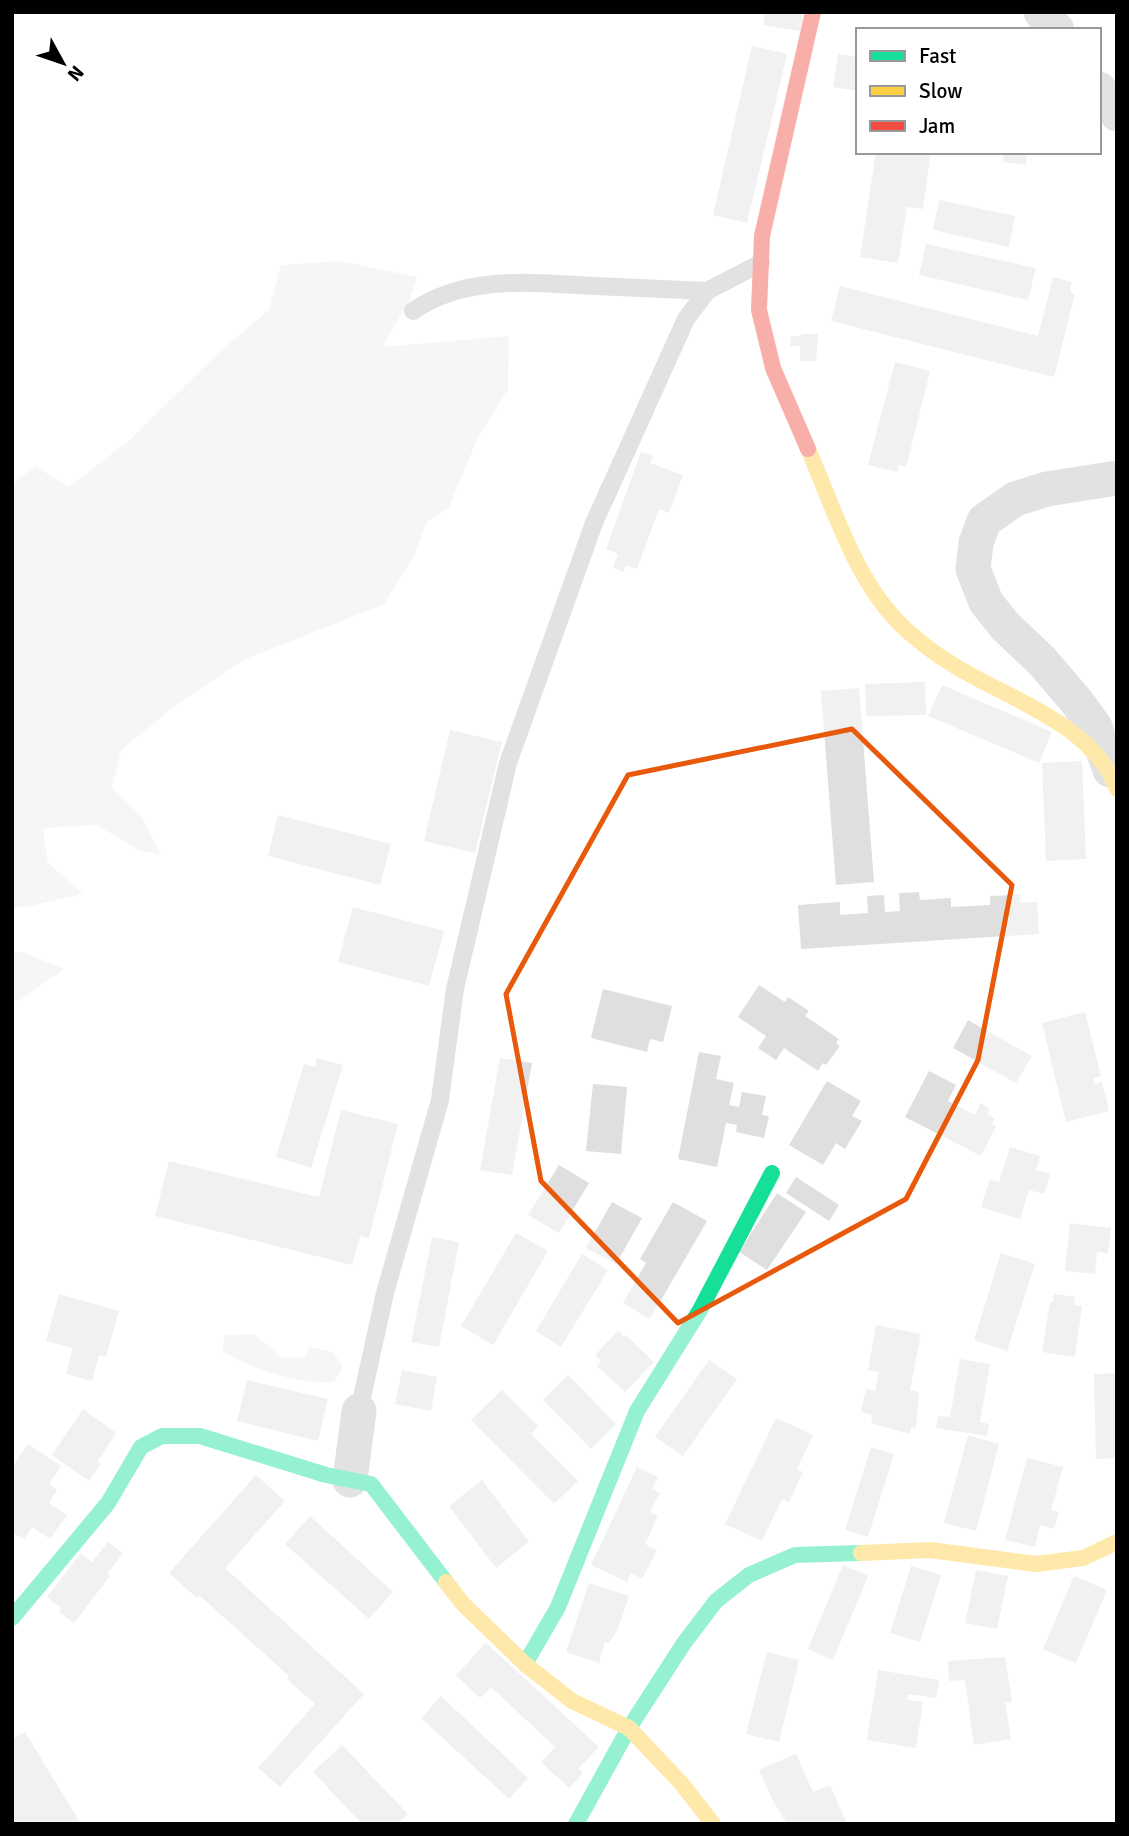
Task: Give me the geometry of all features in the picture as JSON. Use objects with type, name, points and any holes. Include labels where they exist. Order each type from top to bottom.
[{"type":"street","points":[[813,12],[762,236],[758,310],[773,368],[843,536],[879,599],[910,634],[974,677],[1028,705],[1069,731],[1095,752],[1114,781]]},
{"type":"street","points":[[1041,12],[1055,28]]},
{"type":"street","points":[[1101,92],[1117,114]]},
{"type":"street","points":[[1114,781],[1095,727],[1042,660],[1005,626],[986,602],[974,569],[976,543],[985,520],[1015,499],[1047,489],[1117,478]]},
{"type":"street","points":[[525,1664],[558,1607],[637,1411],[700,1310],[772,1172]]},
{"type":"street","points":[[351,1480],[359,1411]]},
{"type":"street","points":[[12,1618],[108,1503],[141,1447],[162,1436],[200,1437],[326,1475],[371,1484],[463,1604],[525,1664],[572,1701],[629,1728],[681,1783],[713,1824]]},
{"type":"street","points":[[576,1824],[629,1728],[684,1643],[716,1601],[749,1574],[795,1555],[930,1550],[1036,1564],[1083,1558],[1117,1542]]},
{"type":"lane","points":[[359,1411],[385,1293],[440,1100],[455,989],[508,763],[594,523],[686,319],[708,291],[761,263]]},
{"type":"lane","points":[[413,311],[427,301],[463,288],[509,282],[708,291]]},
{"type":"highlighted area","points":[[852,729],[1012,885],[978,1060],[906,1199],[678,1323],[541,1181],[506,994],[628,775]]},
{"type":"shaded area","points":[[341,261],[417,277],[410,299],[382,347],[509,336],[508,389],[477,440],[449,507],[426,523],[415,554],[384,604],[243,660],[174,707],[121,750],[112,787],[142,817],[161,855],[138,850],[97,825],[43,828],[48,863],[83,894],[12,908],[12,484],[35,466],[69,487],[131,439],[217,354],[269,310],[281,265]]},
{"type":"shaded area","points":[[12,952],[22,952],[64,969],[19,1001],[12,1000]]},
{"type":"shaded area","points":[[254,1334],[282,1357],[304,1358],[309,1347],[333,1352],[343,1367],[334,1382],[306,1381],[262,1370],[223,1352],[224,1335]]},
{"type":"building","points":[[765,12],[803,12],[800,31],[763,25]]},
{"type":"building","points":[[752,46],[787,54],[747,223],[713,215]]},
{"type":"building","points":[[838,54],[856,57],[856,91],[833,87]]},
{"type":"building","points":[[876,154],[931,154],[923,209],[907,207],[898,263],[860,257]]},
{"type":"building","points":[[1004,154],[1027,154],[1026,165],[1003,162]]},
{"type":"building","points":[[939,200],[1015,216],[1009,247],[933,230]]},
{"type":"building","points":[[926,244],[1036,268],[1028,300],[919,275]]},
{"type":"building","points":[[1053,277],[1072,282],[1070,292],[1075,294],[1054,377],[831,321],[840,286],[1038,336]]},
{"type":"building","points":[[818,334],[816,361],[800,361],[800,346],[790,346],[791,336]]},
{"type":"building","points":[[895,362],[930,371],[906,467],[899,465],[897,472],[868,465]]},
{"type":"building","points":[[641,452],[653,456],[650,463],[683,475],[669,513],[659,509],[637,569],[626,565],[623,572],[613,568],[618,554],[606,549]]},
{"type":"building","points":[[925,682],[926,715],[866,716],[865,684]]},
{"type":"building","points":[[942,685],[1052,732],[1039,763],[928,716]]},
{"type":"building","points":[[859,688],[874,882],[836,885],[821,691]]},
{"type":"building","points":[[450,730],[502,742],[475,853],[424,841]]},
{"type":"building","points":[[1082,761],[1086,859],[1046,861],[1042,763]]},
{"type":"building","points":[[278,815],[391,844],[380,885],[268,856]]},
{"type":"building","points":[[919,892],[920,900],[951,898],[951,907],[990,905],[990,896],[1020,895],[1020,903],[1037,902],[1039,934],[801,949],[798,905],[840,902],[840,915],[868,913],[867,896],[884,895],[885,912],[900,911],[899,893]]},
{"type":"building","points":[[353,907],[444,931],[429,986],[338,962]]},
{"type":"building","points":[[759,985],[785,1002],[788,997],[809,1011],[805,1016],[839,1039],[836,1043],[840,1046],[826,1065],[823,1063],[818,1071],[784,1048],[776,1060],[758,1048],[766,1036],[738,1017]]},
{"type":"building","points":[[603,989],[672,1006],[663,1042],[650,1039],[647,1052],[591,1038]]},
{"type":"building","points":[[1085,1012],[1101,1076],[1093,1078],[1094,1084],[1102,1082],[1109,1111],[1066,1122],[1042,1023]]},
{"type":"building","points":[[968,1020],[1032,1056],[1016,1083],[953,1048]]},
{"type":"building","points":[[699,1052],[721,1056],[716,1079],[734,1083],[729,1105],[739,1107],[742,1092],[766,1096],[762,1115],[769,1116],[764,1138],[736,1132],[737,1125],[726,1123],[717,1167],[678,1159]]},
{"type":"building","points":[[317,1058],[343,1065],[311,1168],[276,1157],[304,1064],[315,1067]]},
{"type":"building","points":[[500,1058],[532,1063],[512,1175],[480,1170]]},
{"type":"building","points":[[929,1071],[956,1085],[948,1101],[975,1115],[980,1103],[990,1109],[987,1114],[995,1119],[992,1124],[996,1126],[981,1156],[905,1117]]},
{"type":"building","points":[[827,1081],[861,1101],[852,1116],[862,1121],[845,1149],[836,1143],[823,1165],[789,1145]]},
{"type":"building","points":[[593,1084],[627,1087],[621,1154],[586,1151]]},
{"type":"building","points":[[341,1110],[398,1124],[369,1238],[360,1236],[352,1265],[155,1216],[169,1161],[319,1197]]},
{"type":"building","points":[[1010,1147],[1040,1156],[1036,1170],[1050,1174],[1044,1194],[1029,1190],[1020,1219],[981,1207],[990,1179],[999,1182]]},
{"type":"building","points":[[559,1165],[589,1183],[559,1233],[528,1215]]},
{"type":"building","points":[[796,1177],[839,1205],[829,1221],[786,1193]]},
{"type":"building","points":[[777,1193],[806,1212],[767,1270],[739,1252]]},
{"type":"building","points":[[612,1202],[642,1218],[616,1264],[586,1248]]},
{"type":"building","points":[[673,1202],[707,1221],[650,1319],[623,1303],[646,1263],[640,1259]]},
{"type":"building","points":[[1070,1223],[1111,1228],[1108,1253],[1097,1252],[1095,1274],[1065,1271]]},
{"type":"building","points":[[516,1233],[548,1251],[493,1345],[461,1326]]},
{"type":"building","points":[[432,1237],[459,1242],[439,1347],[411,1342]]},
{"type":"building","points":[[1001,1253],[1035,1264],[1007,1351],[974,1340]]},
{"type":"building","points":[[582,1254],[608,1270],[561,1347],[536,1331]]},
{"type":"building","points":[[59,1294],[119,1311],[106,1357],[99,1355],[92,1381],[66,1374],[73,1348],[46,1341]]},
{"type":"building","points":[[1054,1294],[1075,1297],[1074,1305],[1082,1306],[1075,1357],[1042,1352],[1050,1302],[1053,1302]]},
{"type":"building","points":[[876,1325],[921,1334],[910,1390],[919,1392],[916,1428],[911,1427],[910,1434],[871,1423],[873,1415],[861,1412],[866,1389],[875,1391],[879,1372],[868,1370]]},
{"type":"building","points":[[618,1331],[624,1337],[626,1335],[654,1362],[625,1392],[597,1366],[601,1361],[595,1355]]},
{"type":"building","points":[[960,1359],[990,1364],[980,1422],[989,1424],[987,1436],[936,1428],[938,1416],[950,1417]]},
{"type":"building","points":[[709,1360],[737,1379],[683,1456],[655,1437]]},
{"type":"building","points":[[402,1370],[437,1377],[431,1411],[395,1404]]},
{"type":"building","points":[[1117,1373],[1117,1458],[1096,1459],[1094,1374]]},
{"type":"building","points":[[568,1375],[616,1424],[591,1449],[543,1400]]},
{"type":"building","points":[[247,1380],[328,1399],[318,1441],[237,1421]]},
{"type":"building","points":[[502,1390],[538,1426],[531,1434],[578,1481],[554,1504],[471,1420]]},
{"type":"building","points":[[83,1409],[116,1433],[97,1462],[101,1464],[89,1481],[52,1455]]},
{"type":"building","points":[[776,1418],[813,1435],[797,1469],[803,1472],[789,1502],[782,1499],[762,1541],[725,1524]]},
{"type":"building","points":[[968,1435],[999,1444],[976,1531],[944,1523]]},
{"type":"building","points":[[28,1444],[61,1466],[49,1484],[57,1490],[49,1503],[67,1515],[50,1539],[32,1527],[24,1539],[15,1534],[12,1538],[12,1467]]},
{"type":"building","points":[[871,1447],[894,1454],[868,1537],[845,1530]]},
{"type":"building","points":[[1027,1458],[1063,1467],[1051,1510],[1059,1512],[1054,1529],[1040,1525],[1035,1547],[1005,1540]]},
{"type":"building","points":[[637,1467],[658,1477],[652,1489],[660,1493],[650,1512],[658,1516],[645,1544],[657,1550],[642,1579],[631,1573],[627,1582],[591,1565]]},
{"type":"building","points":[[256,1475],[285,1501],[225,1568],[364,1694],[280,1787],[258,1768],[315,1704],[287,1679],[289,1676],[200,1596],[197,1598],[169,1573]]},
{"type":"building","points":[[482,1480],[529,1542],[496,1568],[449,1506]]},
{"type":"building","points":[[310,1516],[393,1592],[369,1619],[285,1544]]},
{"type":"building","points":[[108,1542],[123,1553],[107,1574],[110,1576],[74,1623],[59,1612],[61,1608],[47,1597],[81,1553],[92,1562]]},
{"type":"building","points":[[843,1565],[868,1576],[833,1660],[808,1649]]},
{"type":"building","points":[[911,1566],[941,1575],[920,1642],[890,1633]]},
{"type":"building","points":[[976,1570],[1008,1576],[997,1629],[965,1623]]},
{"type":"building","points":[[1074,1576],[1107,1590],[1076,1663],[1043,1649]]},
{"type":"building","points":[[589,1583],[629,1596],[618,1629],[609,1643],[605,1642],[599,1663],[566,1652]]},
{"type":"building","points":[[486,1643],[599,1747],[578,1769],[583,1773],[569,1788],[541,1762],[555,1747],[491,1687],[480,1698],[456,1675]]},
{"type":"building","points":[[767,1652],[799,1660],[779,1742],[746,1734]]},
{"type":"building","points":[[1005,1657],[1012,1702],[1005,1703],[1011,1739],[974,1745],[965,1680],[949,1681],[948,1661]]},
{"type":"building","points":[[878,1670],[939,1680],[936,1698],[908,1694],[907,1700],[923,1702],[916,1748],[867,1740]]},
{"type":"building","points":[[441,1696],[528,1778],[509,1799],[421,1718]]},
{"type":"building","points":[[25,1732],[81,1824],[12,1824],[12,1739]]},
{"type":"building","points":[[342,1745],[408,1814],[398,1824],[362,1824],[313,1772]]},
{"type":"building","points":[[796,1754],[813,1792],[830,1785],[847,1824],[787,1824],[759,1770]]},
{"type":"traffic: fast","points":[[525,1664],[558,1607],[637,1411],[700,1310],[772,1173]]},
{"type":"traffic: fast","points":[[12,1618],[108,1503],[141,1447],[162,1436],[200,1436],[326,1475],[371,1484],[446,1582]]},
{"type":"traffic: fast","points":[[576,1824],[629,1728],[684,1643],[716,1601],[749,1575],[795,1555],[861,1553]]},
{"type":"traffic: slow","points":[[808,449],[849,548],[876,595],[892,616],[943,658],[1038,710],[1077,736],[1107,769],[1117,789]]},
{"type":"traffic: slow","points":[[861,1553],[930,1550],[1036,1564],[1083,1558],[1117,1542]]},
{"type":"traffic: slow","points":[[446,1582],[463,1604],[525,1664],[572,1701],[629,1728],[681,1783],[713,1824]]},
{"type":"traffic: jam","points":[[808,449],[773,368],[759,310],[762,236],[813,12]]}]
